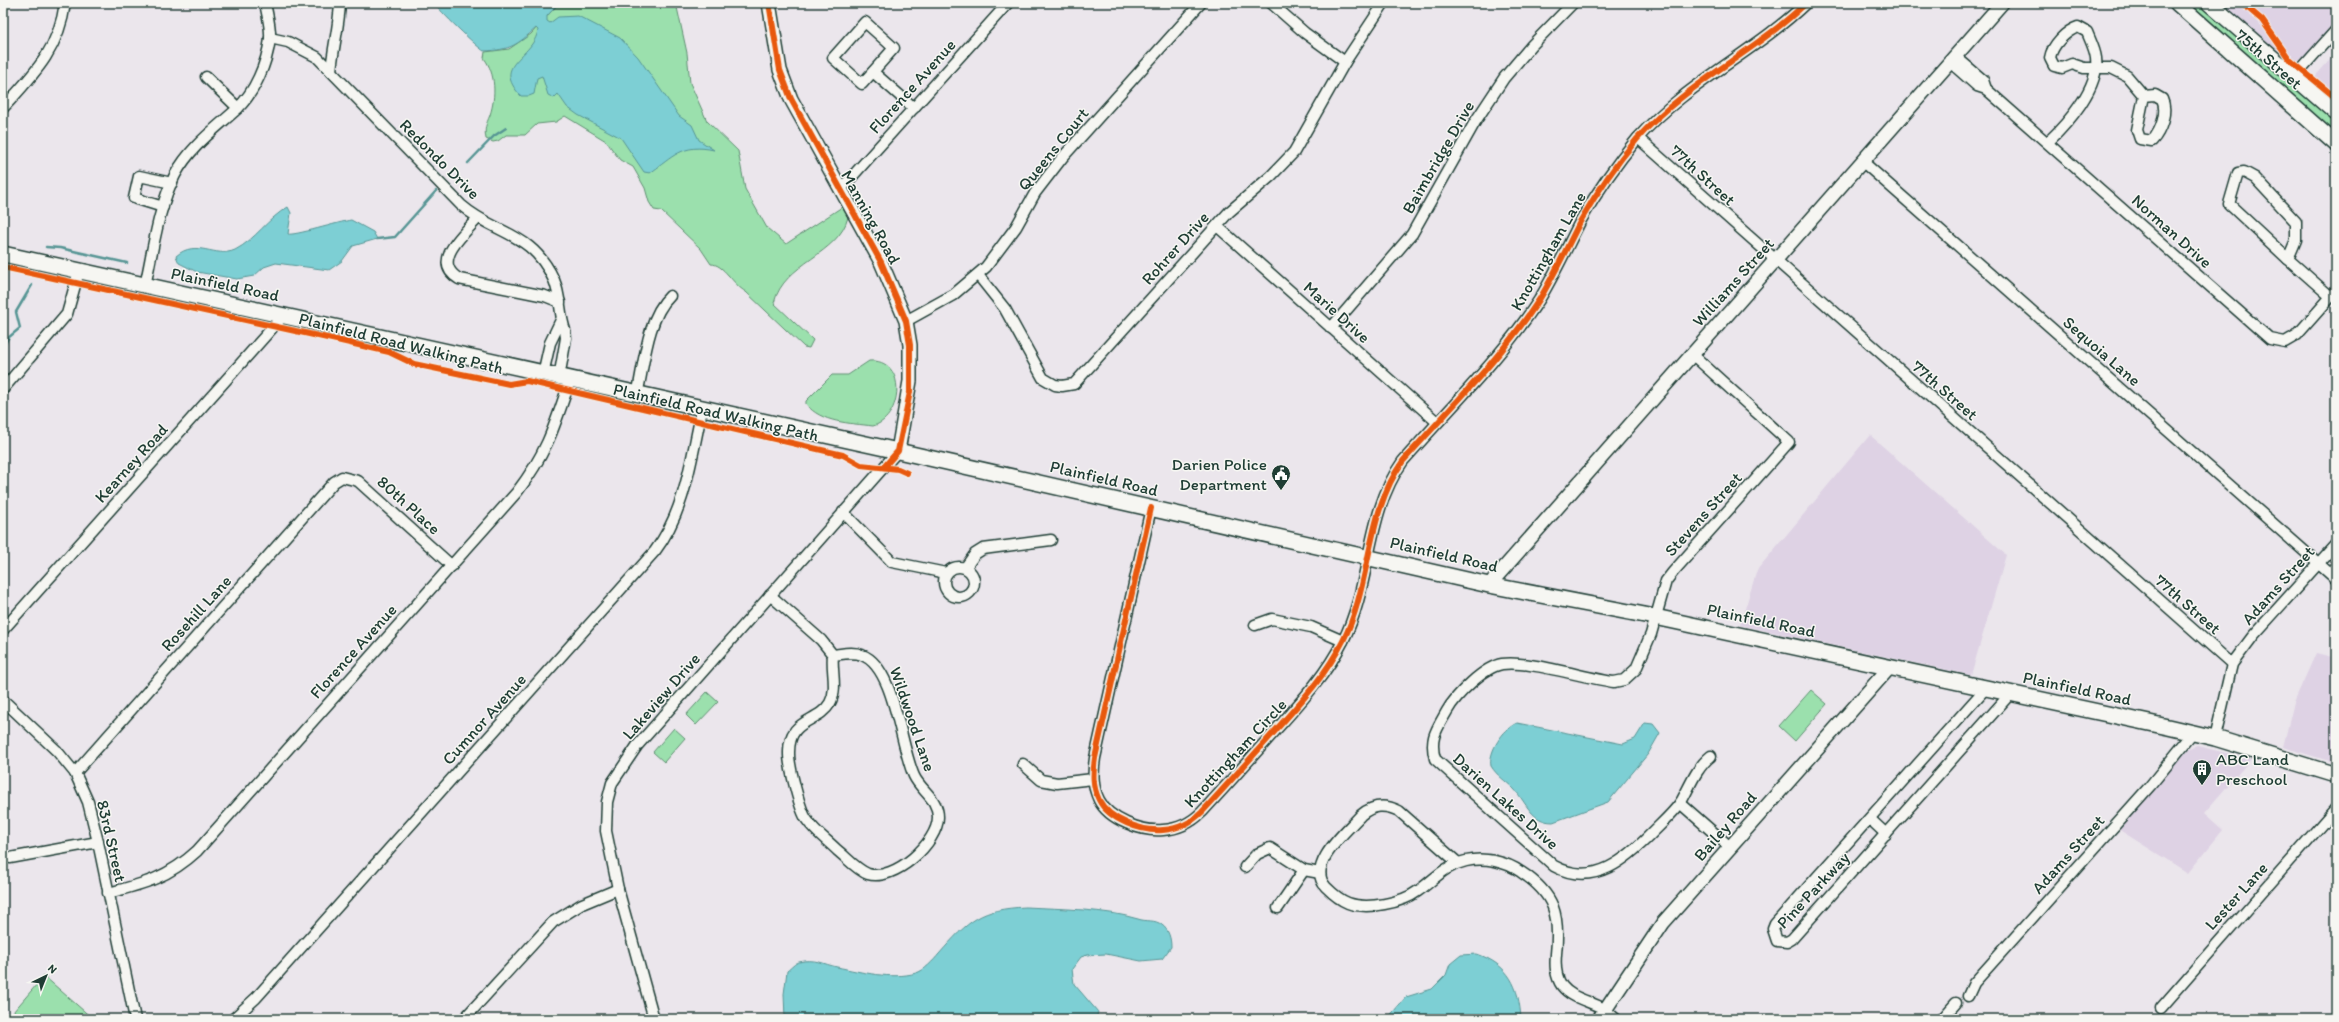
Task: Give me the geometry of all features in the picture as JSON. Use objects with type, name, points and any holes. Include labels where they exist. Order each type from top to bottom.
[{"type":"main road","name":"75th Street","points":[[2177,3],[2336,144]]},
{"type":"main road","name":"75th Street","points":[[2209,3],[2336,113]]},
{"type":"main road","name":"Plainfield Road","points":[[3,254],[702,410],[898,451],[1489,585],[1655,617],[2215,738],[2336,775]]},
{"type":"street","points":[[3,108],[40,67],[52,48],[61,26],[65,3]]},
{"type":"street","points":[[145,286],[163,207],[172,183],[185,159],[196,146],[238,108],[259,75],[266,58],[270,38],[265,3]]},
{"type":"street","points":[[331,71],[335,37],[339,26],[340,3]]},
{"type":"street","name":"Manning Road","points":[[769,3],[783,81],[791,99],[840,190],[881,262],[906,321],[910,346],[910,381],[898,451]]},
{"type":"street","name":"Florence Avenue","points":[[840,190],[1008,3]]},
{"type":"street","name":"Queens Court","points":[[906,321],[940,304],[978,275],[1016,227],[1035,193],[1062,158],[1201,3]]},
{"type":"street","points":[[1271,3],[1305,33],[1345,62]]},
{"type":"street","name":"Rohrer Drive","points":[[978,275],[1005,309],[1043,378],[1055,385],[1068,386],[1080,379],[1217,226],[1294,152],[1345,62],[1384,3]]},
{"type":"street","name":"Baimbridge Drive","points":[[1331,328],[1412,234],[1471,128],[1504,78],[1532,45],[1573,3]]},
{"type":"street","name":"Knottingham Lane","points":[[1368,557],[1382,501],[1391,479],[1403,461],[1504,347],[1527,317],[1549,283],[1593,200],[1638,138],[1693,87],[1768,35],[1806,3]]},
{"type":"street","name":"Williams Street","points":[[1489,585],[1954,60],[2002,3]]},
{"type":"street","points":[[865,22],[894,48],[873,72],[862,84],[833,58],[865,22]]},
{"type":"street","points":[[2048,142],[2067,124],[2087,94],[2095,68],[2096,59],[2087,32],[2078,27],[2071,29],[2051,51],[2050,58],[2054,66],[2062,68],[2072,64],[2084,68],[2095,68],[2111,68],[2128,76],[2144,96]]},
{"type":"street","points":[[2294,77],[2336,30]]},
{"type":"street","name":"Redondo Drive","points":[[270,38],[304,48],[317,57],[461,205],[478,218],[517,237],[539,256],[554,281],[560,302],[561,320],[566,338],[564,379]]},
{"type":"street","name":"Norman Drive","points":[[1954,60],[1983,80],[1986,89],[2270,339],[2285,342],[2297,335],[2333,294]]},
{"type":"street","points":[[873,72],[914,108]]},
{"type":"street","points":[[206,77],[238,108]]},
{"type":"street","name":"77th Street","points":[[1638,138],[2232,664]]},
{"type":"street","name":"Sequoia Lane","points":[[1863,162],[2336,579]]},
{"type":"street","points":[[2288,259],[2296,240],[2296,222],[2255,178],[2244,172],[2238,173],[2229,204],[2288,259],[2333,294]]},
{"type":"street","points":[[163,207],[134,198],[139,176],[172,183]]},
{"type":"street","points":[[478,218],[450,252],[447,261],[451,273],[459,279],[545,296],[560,302]]},
{"type":"street","name":"Marie Drive","points":[[1217,226],[1437,422]]},
{"type":"street","points":[[3,389],[67,314],[79,271]]},
{"type":"street","points":[[637,395],[654,320],[661,305],[670,296]]},
{"type":"street","name":"Kearney Road","points":[[3,630],[283,316]]},
{"type":"street","name":"Redondo Drive","points":[[543,374],[550,343],[561,320]]},
{"type":"street","name":"Stevens Street","points":[[1655,617],[1666,581],[1672,572],[1789,442],[1692,355]]},
{"type":"street","name":"Florence Avenue","points":[[108,893],[144,885],[160,878],[193,854],[452,566],[532,473],[552,436],[564,379]]},
{"type":"street","name":"Cumnor Avenue","points":[[233,1019],[256,998],[655,551],[670,529],[679,510],[702,410]]},
{"type":"street","name":"Lakeview Drive","points":[[654,1019],[618,890],[606,831],[607,802],[612,783],[637,746],[898,451]]},
{"type":"street","name":"80th Place","points":[[342,477],[358,481],[452,566]]},
{"type":"street","name":"Rosehill Lane","points":[[75,772],[334,482],[342,477]]},
{"type":"street","name":"Knottingham Circle","points":[[1151,508],[1095,758],[1093,779],[1096,794],[1102,806],[1119,820],[1163,830],[1190,822],[1202,812],[1308,694],[1327,669],[1343,641],[1359,599],[1368,557]]},
{"type":"street","points":[[844,512],[870,541],[892,562],[946,573],[955,567],[965,568],[973,575],[974,584],[970,593],[962,597],[952,596],[945,589],[944,584],[946,573]]},
{"type":"street","points":[[965,568],[975,554],[983,549],[1051,540]]},
{"type":"street","name":"Adams Street","points":[[2215,738],[2232,664],[2253,636],[2336,544]]},
{"type":"street","points":[[770,595],[821,640],[833,655]]},
{"type":"street","name":"Darien Lakes Drive","points":[[1655,617],[1651,634],[1636,669],[1621,682],[1604,681],[1511,663],[1501,664],[1490,668],[1460,692],[1451,703],[1434,735],[1432,747],[1435,759],[1554,866],[1567,874],[1584,875],[1600,871],[1621,862],[1634,853],[1680,803],[1704,762],[1711,756]]},
{"type":"street","points":[[1255,625],[1272,619],[1311,627],[1343,641]]},
{"type":"street","name":"Wildwood Lane","points":[[846,653],[862,655],[870,659],[881,670],[914,776],[929,795],[938,811],[936,828],[928,842],[905,864],[890,873],[875,875],[867,874],[858,868],[810,824],[800,804],[789,755],[790,742],[800,726],[821,712],[830,703],[834,689],[833,655],[846,653]]},
{"type":"street","name":"Bailey Road","points":[[1602,1014],[1663,923],[1890,667]]},
{"type":"street","name":"Pine Parkway","points":[[1985,689],[1775,924],[1773,929],[1777,941],[1787,942],[1792,939],[2011,693]]},
{"type":"street","name":"83rd Street","points":[[3,700],[46,738],[75,772],[90,808],[135,1019]]},
{"type":"street","name":"Adams Street","points":[[1968,996],[1974,984],[2150,786],[2192,733]]},
{"type":"street","points":[[1023,764],[1041,780],[1057,783],[1093,779]]},
{"type":"street","points":[[1680,803],[1730,847]]},
{"type":"street","points":[[1458,863],[1399,811],[1392,807],[1379,806],[1367,810],[1351,826],[1323,858],[1320,873],[1324,885],[1340,899],[1357,905],[1370,905],[1410,896],[1442,870],[1458,863],[1483,859],[1503,863],[1521,872],[1549,898],[1557,916],[1558,930],[1555,965],[1558,978],[1568,992],[1602,1014],[1616,1019]]},
{"type":"street","name":"Lester Lane","points":[[2161,1008],[2336,808]]},
{"type":"street","points":[[1870,819],[1886,834]]},
{"type":"street","points":[[10,858],[98,842]]},
{"type":"street","points":[[1245,867],[1257,854],[1270,848],[1304,870],[1320,873]]},
{"type":"street","points":[[1278,908],[1304,870]]},
{"type":"street","points":[[464,1019],[553,922],[582,904],[618,890]]},
{"type":"street","points":[[1942,1019],[1956,1003]]},
{"type":"shaded area","points":[[2217,3],[2336,3],[2336,22],[2305,56],[2299,61],[2290,62],[2278,55]]},
{"type":"shaded area","points":[[2336,53],[2336,102],[2311,81]]},
{"type":"shaded area","points":[[1870,435],[2006,555],[1971,675],[1740,625],[1757,570]]},
{"type":"shaded area","points":[[2316,653],[2336,658],[2336,763],[2283,747],[2294,702]]},
{"type":"shaded area","points":[[2197,746],[2251,759],[2204,813],[2223,830],[2188,873],[2118,829],[2188,750]]},
{"type":"green space","points":[[559,3],[676,3],[687,53],[690,83],[707,121],[738,151],[745,189],[767,228],[786,244],[842,207],[848,217],[843,230],[834,241],[799,268],[789,278],[780,289],[774,303],[813,340],[809,348],[804,347],[736,284],[720,267],[711,264],[701,249],[661,211],[654,210],[649,202],[645,188],[633,167],[620,160],[606,141],[565,116],[556,122],[537,124],[525,135],[506,135],[498,141],[493,142],[486,139],[485,132],[492,108],[494,85],[491,71],[484,58],[485,52],[509,49],[531,34]]},
{"type":"green space","points":[[2186,3],[2198,3],[2216,17],[2336,122],[2336,135]]},
{"type":"green space","points":[[869,361],[882,363],[890,369],[895,378],[897,389],[895,401],[891,412],[883,421],[873,426],[836,421],[820,415],[806,404],[806,401],[832,375],[848,375]]},
{"type":"green space","points":[[1811,690],[1827,704],[1795,741],[1779,726]]},
{"type":"green space","points":[[707,692],[718,702],[696,725],[686,715]]},
{"type":"green space","points":[[674,728],[685,738],[664,762],[653,752]]},
{"type":"green space","points":[[44,976],[93,1019],[7,1019]]},
{"type":"water","points":[[435,3],[559,3],[547,16],[547,21],[550,23],[558,17],[578,16],[620,38],[638,57],[679,116],[692,125],[699,140],[714,150],[694,148],[686,150],[672,157],[650,173],[644,172],[621,138],[578,115],[567,107],[558,94],[554,98],[548,95],[542,76],[537,78],[534,94],[529,96],[521,96],[513,85],[510,76],[511,68],[535,40],[538,30],[536,28],[524,39],[513,46],[484,51],[458,28],[437,7]]},
{"type":"water","points":[[288,207],[291,213],[288,234],[299,233],[351,220],[373,232],[377,239],[353,246],[342,261],[329,270],[276,263],[264,267],[254,276],[237,279],[197,272],[179,263],[176,256],[191,249],[220,252],[235,250],[249,241],[274,217]]},
{"type":"water","points":[[1517,723],[1623,744],[1635,739],[1645,723],[1653,724],[1660,733],[1648,754],[1608,802],[1553,822],[1539,819],[1534,815],[1519,794],[1493,770],[1491,766],[1494,748],[1507,730]]},
{"type":"water","points":[[1026,907],[1098,911],[1156,922],[1164,927],[1168,932],[1171,947],[1162,959],[1141,961],[1106,954],[1087,955],[1081,957],[1072,969],[1074,984],[1098,1012],[1096,1019],[785,1019],[784,994],[787,971],[794,964],[805,961],[814,961],[876,974],[897,976],[916,973],[929,965],[949,942],[976,918],[997,910]]},
{"type":"water","points":[[1477,954],[1497,964],[1510,978],[1518,996],[1521,1019],[1387,1019],[1406,997],[1432,989],[1446,975],[1450,964],[1461,955]]},
{"type":"waterway","points":[[468,163],[494,136],[506,128]]},
{"type":"waterway","points":[[377,239],[395,237],[436,191]]},
{"type":"waterway","points":[[46,247],[60,248],[127,263]]},
{"type":"waterway","points":[[3,348],[8,338],[20,328],[16,312],[32,285]]},
{"type":"cycle path","points":[[769,3],[780,70],[791,99],[881,262],[906,321],[910,345],[910,392],[898,451],[884,467]]},
{"type":"cycle path","points":[[1151,508],[1095,758],[1094,779],[1095,790],[1099,800],[1104,807],[1118,819],[1136,827],[1163,830],[1184,824],[1194,819],[1202,812],[1294,710],[1321,677],[1343,641],[1352,619],[1382,503],[1391,482],[1403,461],[1474,383],[1524,321],[1545,290],[1587,210],[1607,178],[1629,149],[1656,119],[1677,101],[1765,37],[1806,3]]},
{"type":"cycle path","points":[[2242,3],[2262,20],[2290,60],[2336,98]]},
{"type":"cycle path","name":"Plainfield Road Walking Path","points":[[3,267],[389,352],[414,364],[509,384],[527,381],[843,455],[861,465],[898,469],[907,473]]},
{"type":"place","name":"Darien Police Department","points":[[1281,491]]},
{"type":"place","name":"ABC Land Preschool","points":[[2202,786]]}]
